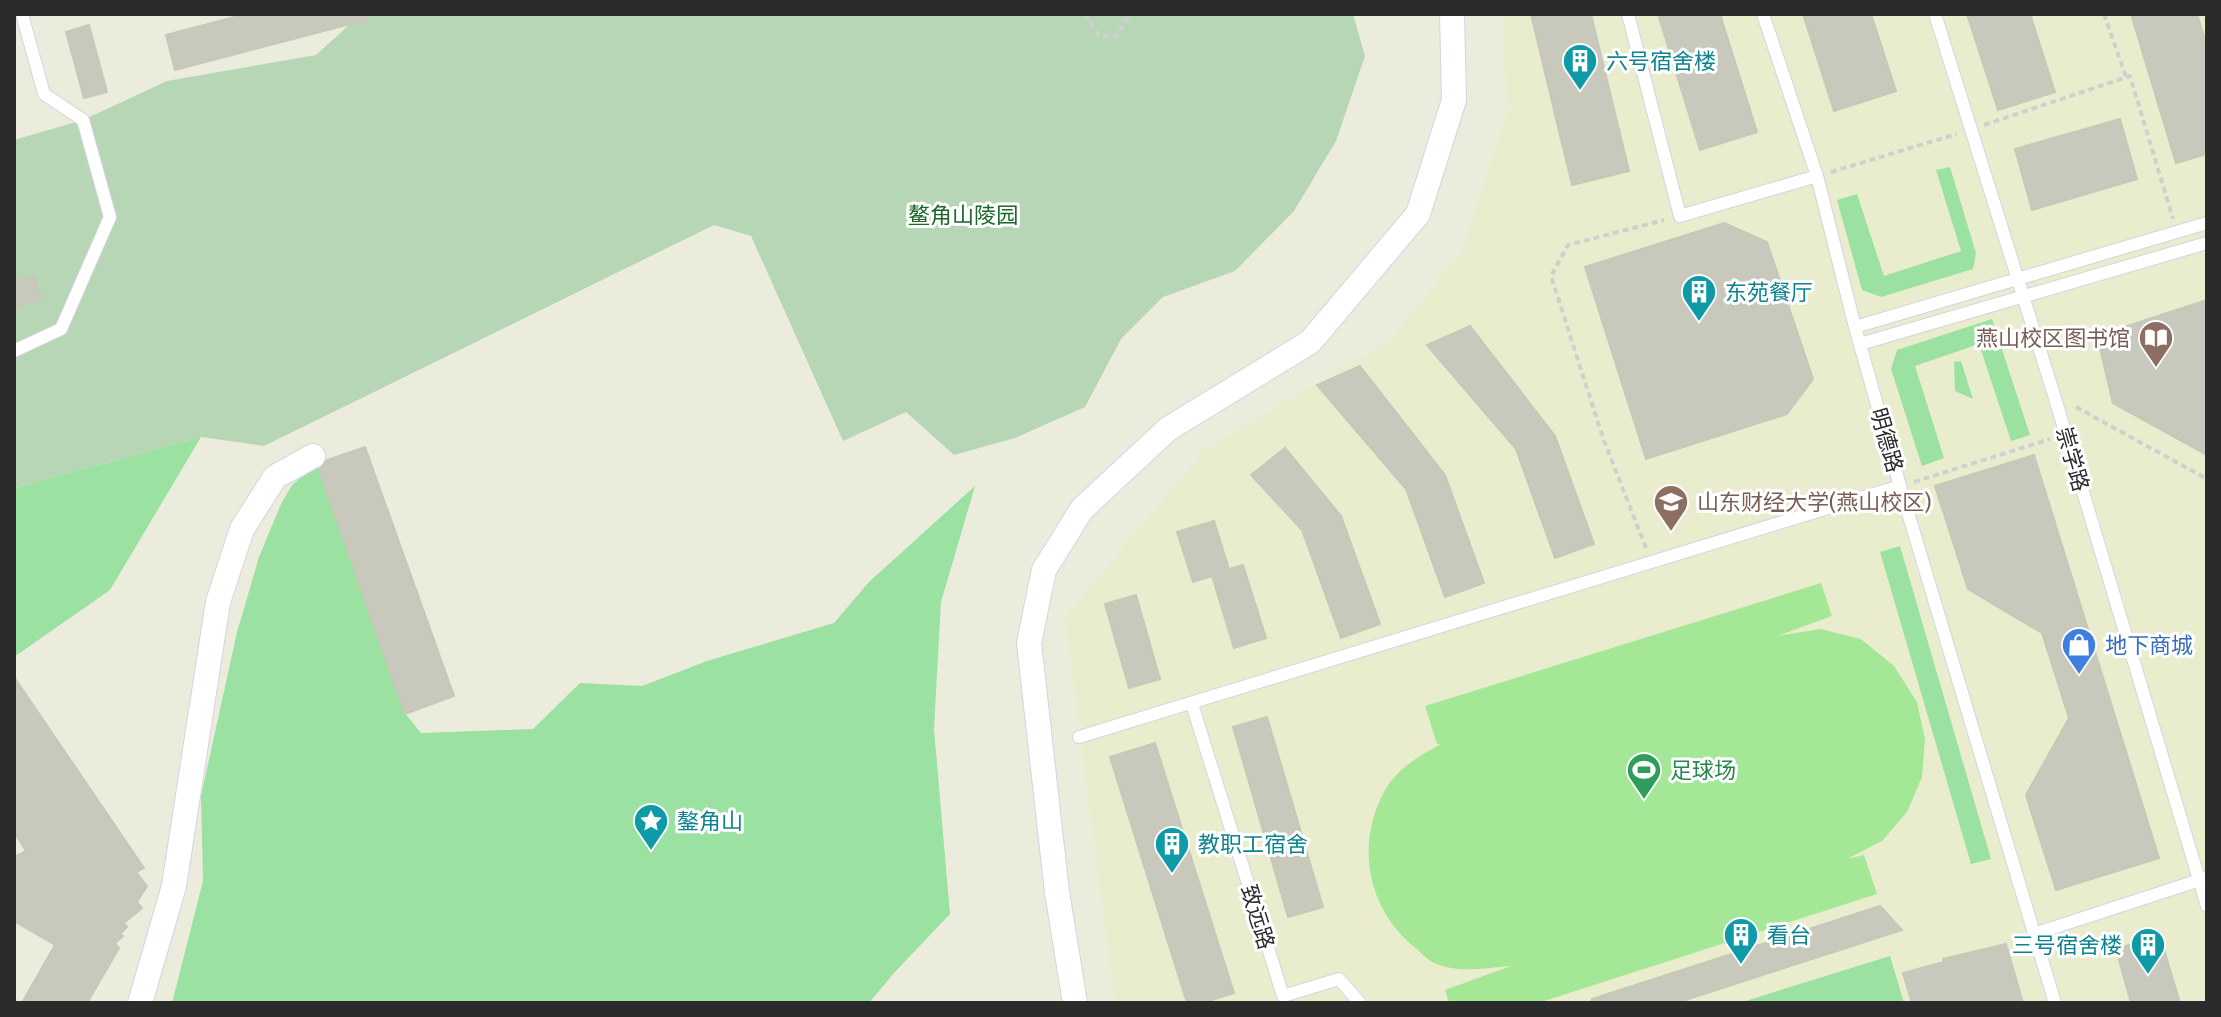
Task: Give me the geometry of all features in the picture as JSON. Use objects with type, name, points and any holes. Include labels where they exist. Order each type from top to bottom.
[{"type":"street","points":[[1075,1003],[1057,892],[1029,643],[1044,570],[1082,509],[1168,429],[1310,342],[1418,214],[1454,100],[1452,14]]},
{"type":"street","points":[[140,1003],[174,886],[218,602],[242,529],[275,477],[313,456]]},
{"type":"lane","points":[[14,351],[61,329],[110,217],[83,120],[44,94],[22,14]]},
{"type":"lane","points":[[1628,14],[1680,216],[1817,176]]},
{"type":"lane","name":"明德路","points":[[1763,14],[1817,176],[1900,486],[2055,1003]]},
{"type":"lane","name":"崇学路","points":[[1935,14],[2203,879],[2207,906]]},
{"type":"lane","points":[[1855,327],[2207,223]]},
{"type":"lane","points":[[1860,344],[2207,243]]},
{"type":"lane","points":[[1079,737],[1900,486]]},
{"type":"lane","name":"致远路","points":[[1192,704],[1283,996],[1339,979],[1360,1003]]},
{"type":"lane","points":[[2034,934],[2203,879]]},
{"type":"path","points":[[1085,14],[1099,36],[1116,36],[1130,14]]},
{"type":"path","points":[[2104,14],[2126,77]]},
{"type":"path","points":[[1817,176],[1971,130],[2130,76],[2177,231]]},
{"type":"path","points":[[1651,562],[1603,438],[1551,276],[1568,245],[1680,216]]},
{"type":"path","points":[[2054,395],[2207,479]]},
{"type":"path","points":[[1900,486],[2065,435]]},
{"type":"shaded area","name":"山东财经大学(燕山校区)","points":[[1502,14],[2207,14],[2207,1003],[1115,1003],[1065,617],[1205,449],[1388,342],[1462,251],[1508,110]]},
{"type":"green space","name":"鳌角山陵园","points":[[361,14],[1353,14],[1365,56],[1336,141],[1294,211],[1235,271],[1163,297],[1121,339],[1085,407],[1015,438],[954,455],[906,412],[843,441],[751,236],[714,225],[264,446],[201,437],[14,488],[14,140],[83,120],[167,81],[316,55]]},
{"type":"green space","points":[[1950,167],[1976,253],[1973,269],[1881,297],[1862,290],[1837,200],[1857,194],[1884,276],[1961,251],[1936,170]]},
{"type":"green space","points":[[1992,319],[2030,435],[2011,441],[1979,344],[1915,366],[1944,458],[1922,466],[1891,369],[1897,350]]},
{"type":"green space","points":[[1961,361],[1973,399],[1955,391],[1954,362]]},
{"type":"green space","points":[[201,437],[110,590],[14,657],[14,488]]},
{"type":"green space","points":[[317,464],[405,713],[421,733],[533,729],[580,683],[642,686],[707,661],[834,623],[869,582],[975,486],[941,602],[934,729],[950,914],[869,1003],[172,1003],[203,881],[201,796],[237,632],[259,557],[281,504],[292,485]]},
{"type":"green space","points":[[1900,546],[1991,859],[1971,864],[1880,552]]},
{"type":"green space","points":[[1821,583],[1832,616],[1777,636],[1820,629],[1861,639],[1894,666],[1917,702],[1925,739],[1922,777],[1907,812],[1882,841],[1847,859],[1864,855],[1877,894],[1538,1003],[1449,1003],[1445,990],[1511,966],[1461,969],[1442,966],[1428,959],[1401,935],[1387,917],[1371,877],[1369,855],[1375,811],[1390,782],[1417,758],[1441,744],[1437,744],[1425,706]]},
{"type":"green space","points":[[1890,956],[1904,1003],[1739,1003]]},
{"type":"building","points":[[246,14],[366,14],[366,20],[175,70],[166,35]]},
{"type":"building","name":"六号宿舍楼","points":[[1531,14],[1591,14],[1629,171],[1572,185]]},
{"type":"building","points":[[1658,14],[1720,14],[1757,132],[1700,150]]},
{"type":"building","points":[[1803,14],[1871,14],[1896,91],[1834,111]]},
{"type":"building","points":[[1967,14],[2030,14],[2055,92],[1998,110]]},
{"type":"building","points":[[2131,14],[2197,14],[2207,46],[2207,154],[2176,163]]},
{"type":"building","points":[[89,25],[107,92],[84,98],[66,32]]},
{"type":"building","points":[[2120,119],[2137,179],[2032,210],[2015,149]]},
{"type":"building","name":"东苑餐厅","points":[[1724,223],[1767,242],[1813,379],[1787,414],[1646,459],[1585,267]]},
{"type":"building","points":[[34,276],[41,299],[14,307],[14,282]]},
{"type":"building","name":"燕山校区图书馆","points":[[2207,300],[2207,455],[2113,403],[2097,336]]},
{"type":"building","points":[[1470,326],[1555,436],[1594,544],[1555,558],[1516,449],[1427,345]]},
{"type":"building","points":[[1360,366],[1445,475],[1484,583],[1445,597],[1406,489],[1317,385]]},
{"type":"building","points":[[365,447],[454,696],[405,714],[319,470],[327,460]]},
{"type":"building","points":[[1285,448],[1341,516],[1380,624],[1341,638],[1302,530],[1251,475]]},
{"type":"building","name":"地下商城","points":[[2034,455],[2159,858],[2056,890],[2026,795],[2069,718],[2042,633],[1968,589],[1935,486]]},
{"type":"building","points":[[1214,521],[1229,569],[1243,565],[1266,638],[1234,648],[1212,576],[1193,582],[1177,532]]},
{"type":"building","points":[[1136,595],[1160,679],[1129,688],[1105,604]]},
{"type":"building","points":[[14,677],[144,868],[136,872],[147,886],[137,902],[142,908],[124,923],[127,927],[120,934],[123,936],[115,943],[119,948],[87,1003],[22,1003],[55,945],[14,921],[14,857],[26,851],[14,832]]},
{"type":"building","points":[[1267,717],[1323,907],[1288,917],[1233,727]]},
{"type":"building","name":"教职工宿舍","points":[[1155,743],[1234,993],[1202,1003],[1187,1003],[1110,757]]},
{"type":"building","name":"看台","points":[[1880,906],[1902,930],[1676,1003],[1592,1003],[1592,999]]},
{"type":"building","name":"三号宿舍楼","points":[[2160,936],[2180,1003],[2131,1003],[2116,949]]},
{"type":"building","points":[[2006,944],[2023,1003],[1912,1003],[1903,973],[1944,962],[1943,959]]},
{"type":"place","name":"六号宿舍楼","points":[[1580,92]]},
{"type":"place","name":"东苑餐厅","points":[[1699,323]]},
{"type":"place","name":"燕山校区图书馆","points":[[2156,369]]},
{"type":"place","name":"山东财经大学(燕山校区)","points":[[1671,533]]},
{"type":"place","name":"地下商城","points":[[2079,676]]},
{"type":"place","name":"足球场","points":[[1644,801]]},
{"type":"place","name":"鏊角山","points":[[651,852]]},
{"type":"place","name":"教职工宿舍","points":[[1172,875]]},
{"type":"place","name":"看台","points":[[1741,966]]},
{"type":"place","name":"三号宿舍楼","points":[[2148,976]]}]
